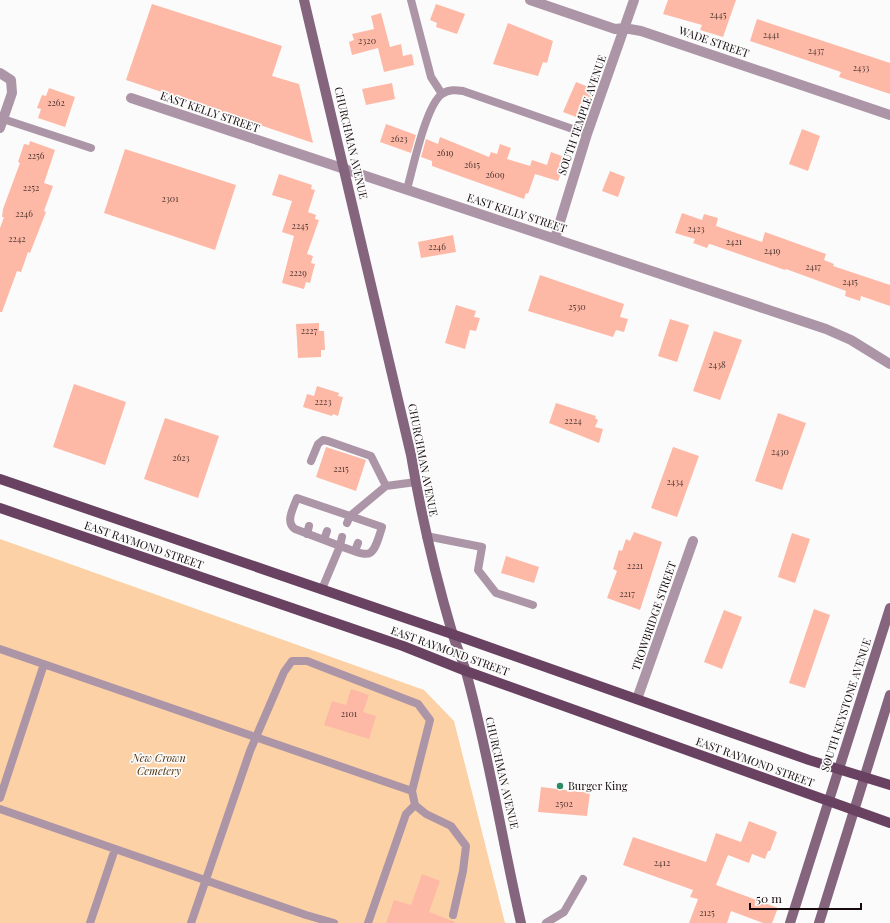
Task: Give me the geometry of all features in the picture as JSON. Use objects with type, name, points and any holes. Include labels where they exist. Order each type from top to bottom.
[{"type":"main road","name":"CHURCHMAN AVENUE","points":[[304,0],[411,455],[426,536],[452,634],[466,671],[502,825],[521,923]]},
{"type":"main road","name":"EAST RAYMOND STREET","points":[[0,479],[322,589],[838,769],[890,785]]},
{"type":"main road","name":"EAST RAYMOND STREET","points":[[0,508],[403,646],[466,671],[890,823]]},
{"type":"main road","name":"SOUTH KEYSTONE AVENUE","points":[[790,923],[890,608]]},
{"type":"main road","points":[[819,923],[890,695]]},
{"type":"street","name":"WADE STREET","points":[[530,0],[615,29],[624,28],[641,31],[890,115]]},
{"type":"street","name":"SOUTH TEMPLE AVENUE","points":[[555,238],[587,134],[634,0]]},
{"type":"street","points":[[0,73],[11,80],[12,93],[2,123]]},
{"type":"street","name":"EAST KELLY STREET","points":[[131,98],[345,170],[555,238],[838,334],[890,364]]},
{"type":"street","name":"TROWBRIDGE STREET","points":[[637,699],[693,541]]},
{"type":"lane","points":[[411,0],[431,77],[442,94]]},
{"type":"lane","points":[[407,189],[430,109],[442,94],[454,90],[463,91],[587,134]]},
{"type":"lane","points":[[2,123],[91,148]]},
{"type":"lane","points":[[311,461],[318,444],[322,440],[328,440],[371,456],[386,486]]},
{"type":"lane","points":[[348,519],[386,486],[416,482]]},
{"type":"lane","points":[[297,495],[316,508],[364,524],[382,527],[375,549],[370,553],[364,554],[355,551],[341,542],[324,540],[308,530],[291,526],[290,521],[297,495]]},
{"type":"lane","points":[[324,540],[327,531]]},
{"type":"lane","points":[[426,536],[482,547],[478,570],[496,593],[533,605]]},
{"type":"lane","points":[[322,589],[341,542]]},
{"type":"lane","points":[[355,551],[358,543]]},
{"type":"lane","points":[[0,649],[412,790]]},
{"type":"lane","points":[[191,923],[250,751],[284,672],[292,661],[307,661],[418,704],[430,720],[412,790],[415,805],[426,814],[451,826],[466,846],[463,871],[453,915]]},
{"type":"lane","points":[[0,798],[44,664]]},
{"type":"lane","points":[[368,923],[406,814],[415,805]]},
{"type":"lane","points":[[0,809],[205,881],[334,923]]},
{"type":"lane","points":[[90,923],[115,850]]},
{"type":"lane","points":[[546,923],[564,912],[583,879]]},
{"type":"green space","name":"New Crown Cemetery","points":[[0,539],[424,690],[454,721],[505,923],[0,923]]},
{"type":"building","points":[[668,0],[736,0],[723,37],[700,30],[702,25],[663,14]]},
{"type":"building","points":[[152,4],[282,46],[272,76],[299,84],[313,143],[126,80]]},
{"type":"building","points":[[436,4],[465,14],[457,34],[436,27],[437,23],[430,20]]},
{"type":"building","points":[[381,13],[390,47],[401,44],[403,56],[412,54],[414,65],[384,72],[378,48],[352,55],[349,42],[354,40],[352,34],[374,29],[371,16]]},
{"type":"building","points":[[757,19],[890,63],[890,94],[839,77],[841,72],[750,41]]},
{"type":"building","points":[[508,23],[553,41],[547,63],[543,62],[538,76],[493,64]]},
{"type":"building","points":[[576,82],[594,89],[589,102],[586,100],[579,116],[576,117],[563,112]]},
{"type":"building","points":[[392,83],[395,99],[366,105],[362,89]]},
{"type":"building","points":[[49,88],[75,97],[65,127],[38,118],[41,109],[37,108],[42,95],[46,96]]},
{"type":"building","points":[[386,124],[416,135],[411,153],[380,142]]},
{"type":"building","points":[[802,129],[820,136],[808,171],[789,164]]},
{"type":"building","points":[[440,137],[489,157],[491,152],[497,154],[500,144],[511,148],[507,159],[530,166],[532,160],[547,165],[551,152],[567,158],[558,181],[535,174],[528,194],[526,193],[524,199],[432,166],[432,161],[421,157],[426,139],[438,144]]},
{"type":"building","points":[[30,141],[55,150],[44,183],[53,186],[44,211],[46,212],[30,253],[28,252],[21,272],[17,271],[2,312],[0,312],[0,228],[4,217],[2,217],[3,209],[20,163],[18,162],[24,144],[29,145]]},
{"type":"building","points":[[125,149],[236,185],[215,250],[104,213]]},
{"type":"building","points":[[610,171],[625,177],[618,197],[602,191]]},
{"type":"building","points":[[279,174],[312,185],[311,189],[315,190],[308,212],[316,215],[315,219],[319,220],[307,254],[313,256],[311,263],[315,264],[310,283],[306,282],[304,289],[282,283],[294,236],[282,232],[292,201],[272,195]]},
{"type":"building","points":[[682,213],[702,220],[704,214],[718,218],[716,226],[762,242],[765,232],[826,254],[824,260],[834,264],[833,266],[890,285],[890,306],[861,296],[860,301],[845,296],[846,291],[786,269],[785,270],[710,244],[707,248],[693,243],[695,239],[675,233]]},
{"type":"building","points":[[453,235],[456,252],[421,258],[418,242]]},
{"type":"building","points":[[540,275],[624,304],[620,317],[628,319],[624,332],[616,330],[613,337],[528,311]]},
{"type":"building","points":[[456,305],[476,311],[474,317],[480,318],[476,331],[470,330],[465,349],[445,343]]},
{"type":"building","points":[[670,319],[689,325],[677,362],[658,356]]},
{"type":"building","points":[[319,323],[319,331],[324,331],[325,350],[321,350],[321,357],[298,358],[296,324]]},
{"type":"building","points":[[714,331],[742,340],[720,400],[693,391]]},
{"type":"building","points":[[74,384],[126,402],[105,465],[53,447]]},
{"type":"building","points":[[317,386],[339,393],[338,396],[343,397],[338,416],[333,414],[332,416],[303,407],[307,394],[314,396]]},
{"type":"building","points":[[556,403],[596,416],[595,418],[598,420],[595,427],[603,429],[599,443],[549,423]]},
{"type":"building","points":[[778,413],[806,423],[782,490],[755,481]]},
{"type":"building","points":[[165,418],[219,436],[198,498],[144,479]]},
{"type":"building","points":[[326,447],[366,460],[356,491],[316,477]]},
{"type":"building","points":[[673,447],[699,456],[677,517],[651,508]]},
{"type":"building","points":[[634,532],[662,542],[640,610],[607,598],[617,571],[613,569],[619,550],[622,551],[626,539],[630,541]]},
{"type":"building","points":[[792,533],[810,539],[795,583],[778,577]]},
{"type":"building","points":[[506,556],[539,567],[534,583],[501,573]]},
{"type":"building","points":[[814,609],[830,615],[805,688],[789,683]]},
{"type":"building","points":[[724,610],[742,617],[722,669],[704,662]]},
{"type":"building","points":[[351,689],[369,695],[363,712],[376,716],[369,739],[324,725],[332,701],[346,705]]},
{"type":"building","points":[[541,787],[590,793],[587,816],[538,812]]},
{"type":"building","points":[[749,821],[777,832],[770,851],[768,851],[765,859],[752,854],[749,863],[728,855],[716,885],[778,908],[772,923],[763,923],[731,911],[727,923],[689,923],[698,899],[690,897],[693,890],[623,865],[633,837],[706,862],[716,833],[741,842]]},
{"type":"building","points":[[422,874],[440,881],[429,912],[455,922],[386,923],[394,900],[411,905]]},
{"type":"place","name":"Burger King","points":[[560,786]]}]
